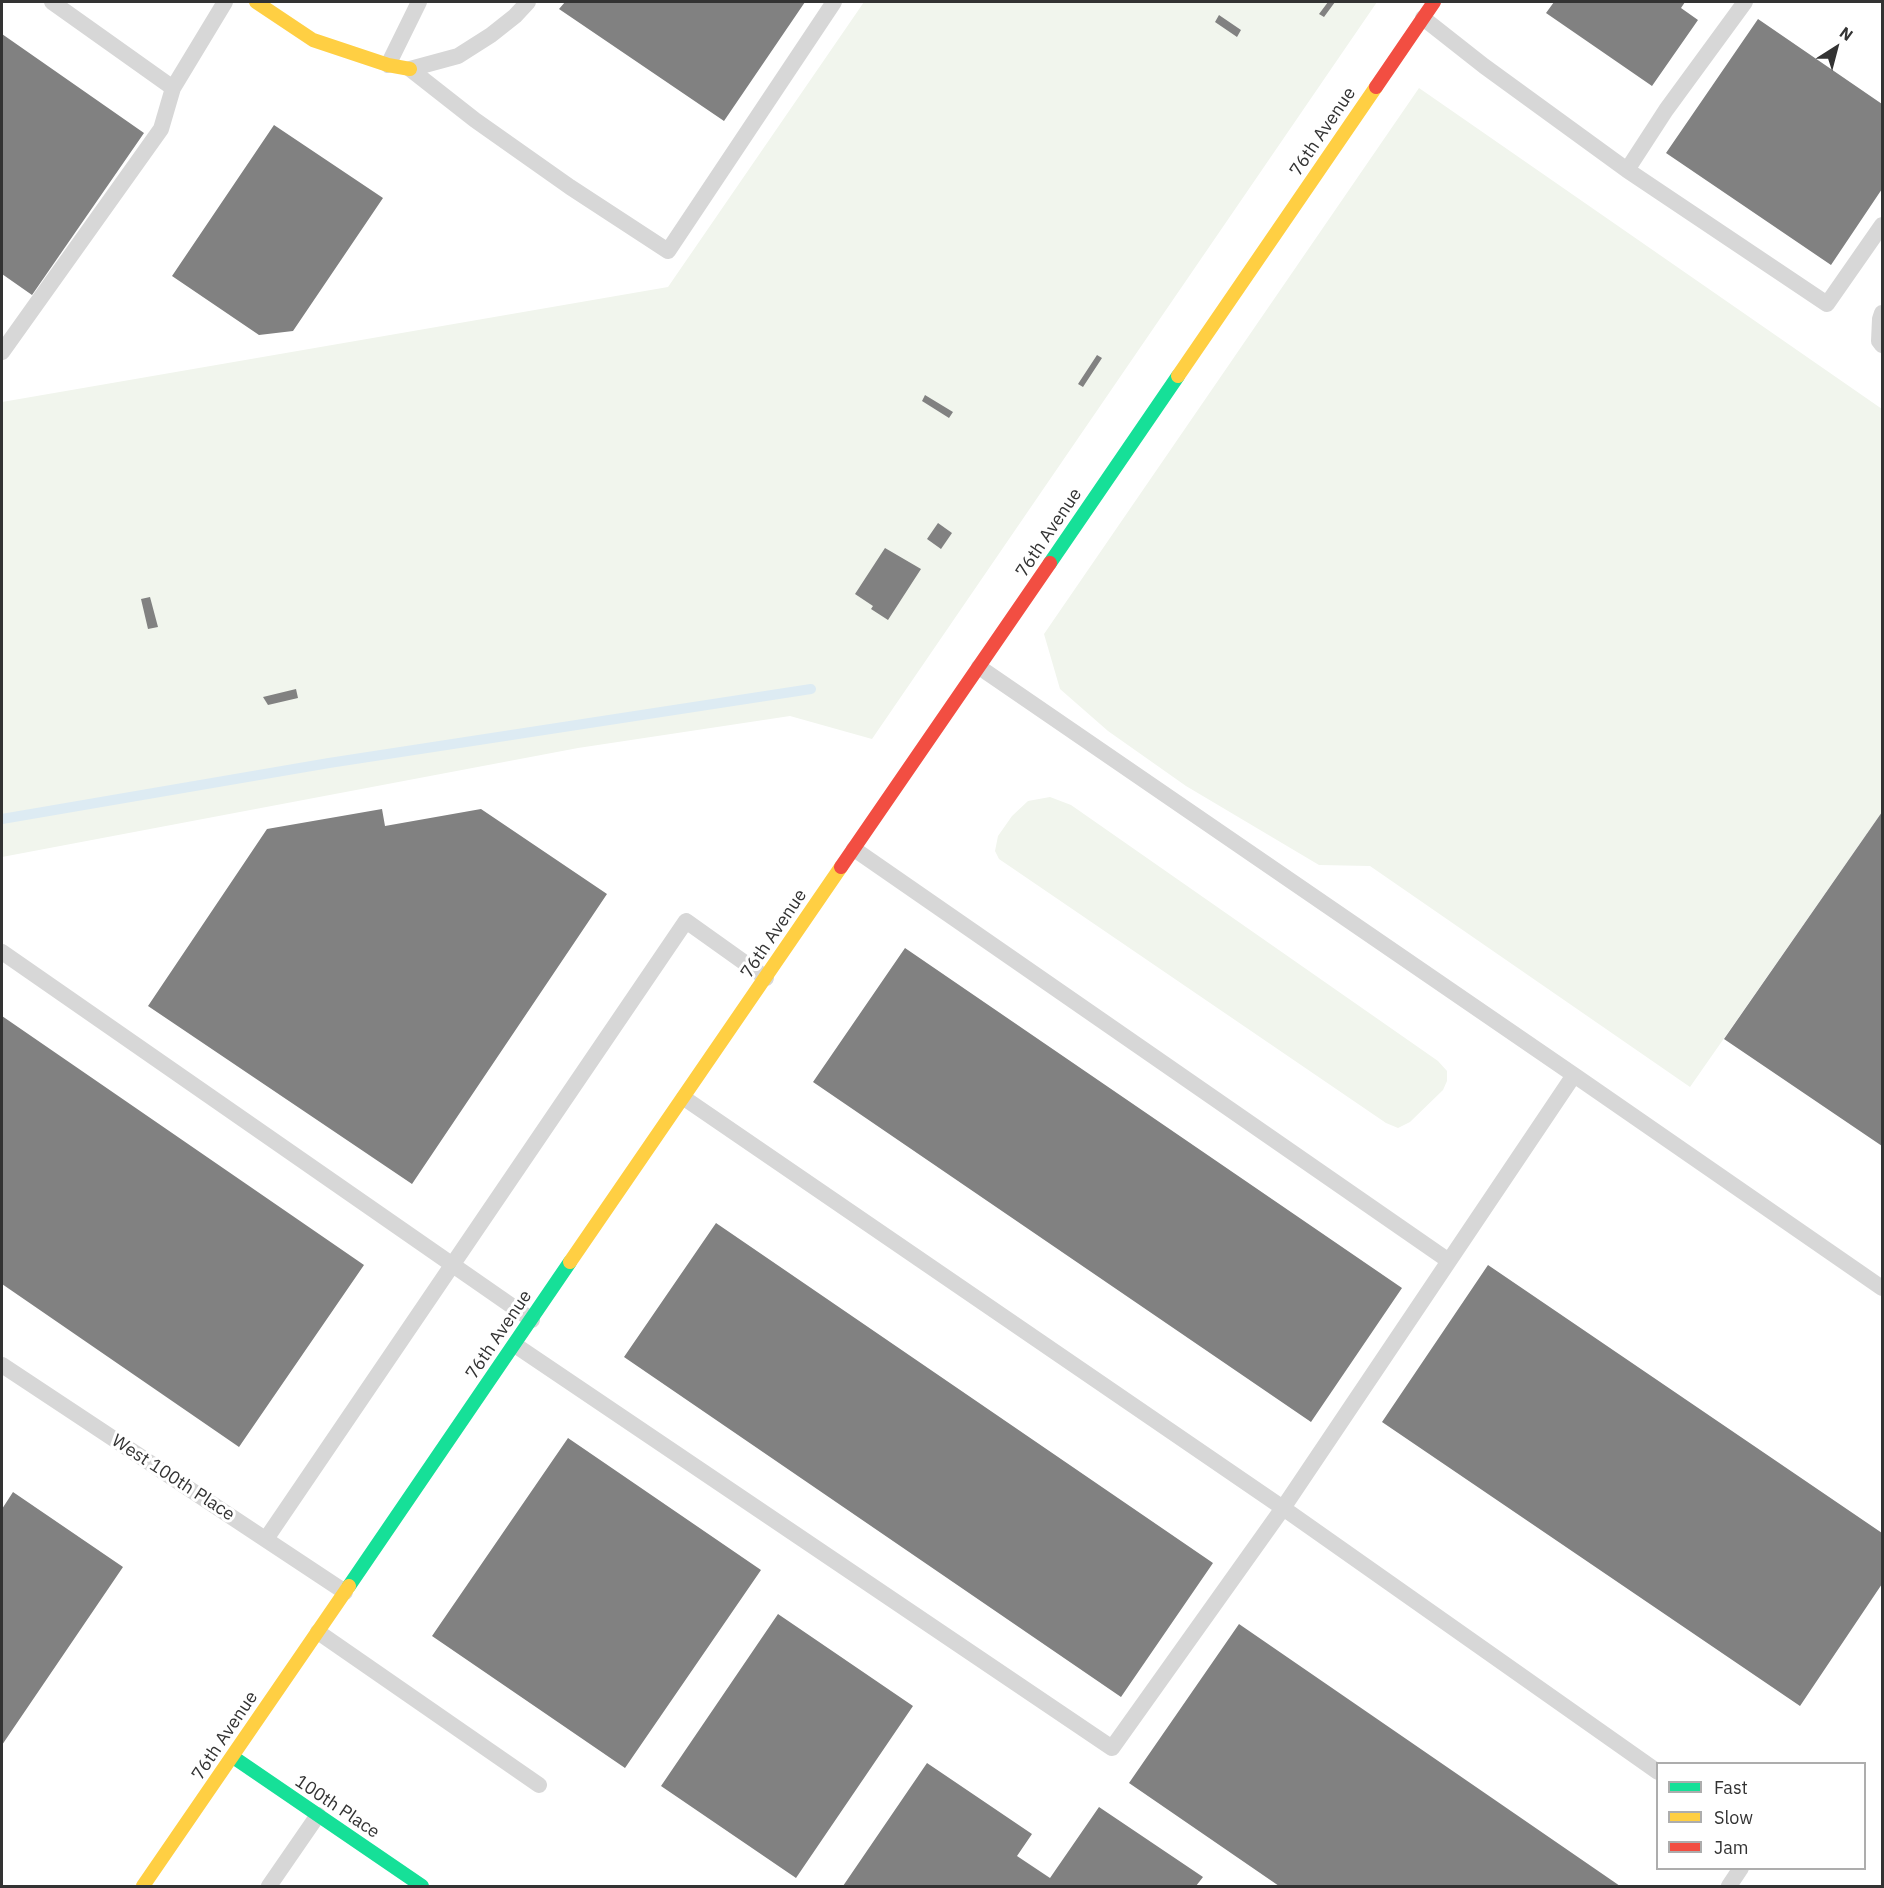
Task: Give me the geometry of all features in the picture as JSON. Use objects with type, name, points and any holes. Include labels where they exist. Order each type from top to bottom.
[{"type":"street","points":[[256,2],[313,40],[410,69]]},
{"type":"street","name":"76th Avenue","points":[[143,1887],[1434,2]]},
{"type":"street","name":"100th Place","points":[[232,1757],[422,1887]]},
{"type":"lane","points":[[52,2],[173,88]]},
{"type":"lane","points":[[2,352],[161,129],[173,88],[225,2]]},
{"type":"lane","points":[[388,64],[419,2]]},
{"type":"lane","points":[[410,69],[458,56],[491,35],[528,2]]},
{"type":"lane","points":[[410,69],[475,120],[570,187],[668,251],[834,2]]},
{"type":"lane","points":[[1627,170],[1666,110],[1745,2]]},
{"type":"lane","points":[[1423,18],[1484,66],[1627,170],[1827,304],[1882,225]]},
{"type":"lane","points":[[1882,313],[1879,341],[1882,345]]},
{"type":"lane","points":[[979,667],[1882,1288]]},
{"type":"lane","points":[[854,849],[1449,1261]]},
{"type":"lane","points":[[266,1539],[686,921],[766,978]]},
{"type":"lane","points":[[2,952],[532,1320]]},
{"type":"lane","points":[[515,1345],[1112,1748],[1283,1508],[1574,1075]]},
{"type":"lane","points":[[684,1098],[1283,1508],[1656,1771]]},
{"type":"lane","name":"West 100th Place","points":[[2,1365],[345,1592]]},
{"type":"lane","points":[[318,1632],[539,1785]]},
{"type":"lane","points":[[269,1887],[318,1815]]},
{"type":"lane","points":[[1729,1887],[1741,1870]]},
{"type":"shaded area","points":[[864,2],[1377,2],[872,739],[790,716],[578,748],[2,857],[2,402],[668,287]]},
{"type":"shaded area","points":[[1419,88],[1882,409],[1882,812],[1690,1087],[1370,866],[1319,865],[1186,786],[1108,731],[1060,689],[1044,634]]},
{"type":"shaded area","points":[[1050,797],[1071,805],[1438,1061],[1447,1071],[1447,1081],[1443,1090],[1410,1122],[1398,1128],[1386,1123],[999,859],[995,851],[998,836],[1012,816],[1028,801]]},
{"type":"building","points":[[565,2],[805,2],[724,121],[559,9]]},
{"type":"building","points":[[1328,2],[1335,2],[1324,17],[1319,14]]},
{"type":"building","points":[[1554,2],[1685,2],[1681,8],[1698,20],[1652,86],[1546,13]]},
{"type":"building","points":[[1219,15],[1241,30],[1237,37],[1215,22]]},
{"type":"building","points":[[1758,19],[1882,104],[1882,189],[1831,265],[1666,153]]},
{"type":"building","points":[[2,34],[144,133],[32,295],[2,274]]},
{"type":"building","points":[[274,125],[383,198],[293,331],[259,335],[172,276]]},
{"type":"building","points":[[1097,355],[1102,358],[1083,387],[1078,384]]},
{"type":"building","points":[[925,395],[953,412],[949,418],[922,401]]},
{"type":"building","points":[[938,523],[952,533],[941,549],[927,539]]},
{"type":"building","points":[[885,548],[921,569],[888,620],[871,609],[873,606],[855,594]]},
{"type":"building","points":[[150,597],[158,627],[148,629],[141,599]]},
{"type":"building","points":[[296,689],[298,698],[268,705],[263,697]]},
{"type":"building","points":[[382,809],[385,826],[481,809],[607,894],[412,1184],[148,1006],[267,829]]},
{"type":"building","points":[[1882,812],[1882,1146],[1724,1039]]},
{"type":"building","points":[[905,948],[1402,1288],[1311,1422],[813,1082]]},
{"type":"building","points":[[2,1016],[364,1265],[239,1447],[2,1284]]},
{"type":"building","points":[[716,1223],[1213,1563],[1121,1697],[624,1357]]},
{"type":"building","points":[[1488,1265],[1882,1533],[1882,1584],[1800,1706],[1382,1422]]},
{"type":"building","points":[[568,1438],[761,1570],[625,1768],[432,1636]]},
{"type":"building","points":[[13,1492],[123,1567],[2,1745],[2,1509]]},
{"type":"building","points":[[778,1614],[913,1706],[796,1878],[661,1786]]},
{"type":"building","points":[[1239,1624],[1620,1886],[1279,1886],[1129,1783]]},
{"type":"building","points":[[927,1763],[1032,1834],[1017,1856],[1050,1878],[1099,1807],[1203,1877],[1196,1886],[843,1886]]},
{"type":"waterway","points":[[2,819],[329,763],[811,689]]},
{"type":"traffic: fast","points":[[1050,563],[1178,376]]},
{"type":"traffic: fast","points":[[349,1586],[570,1262]]},
{"type":"traffic: fast","points":[[233,1757],[422,1886]]},
{"type":"traffic: slow","points":[[256,2],[313,40],[388,65],[410,69]]},
{"type":"traffic: slow","points":[[1178,376],[1376,87]]},
{"type":"traffic: slow","points":[[570,1262],[841,867]]},
{"type":"traffic: slow","points":[[143,1886],[349,1586]]},
{"type":"traffic: jam","points":[[1376,87],[1434,2]]},
{"type":"traffic: jam","points":[[841,867],[1050,563]]}]
